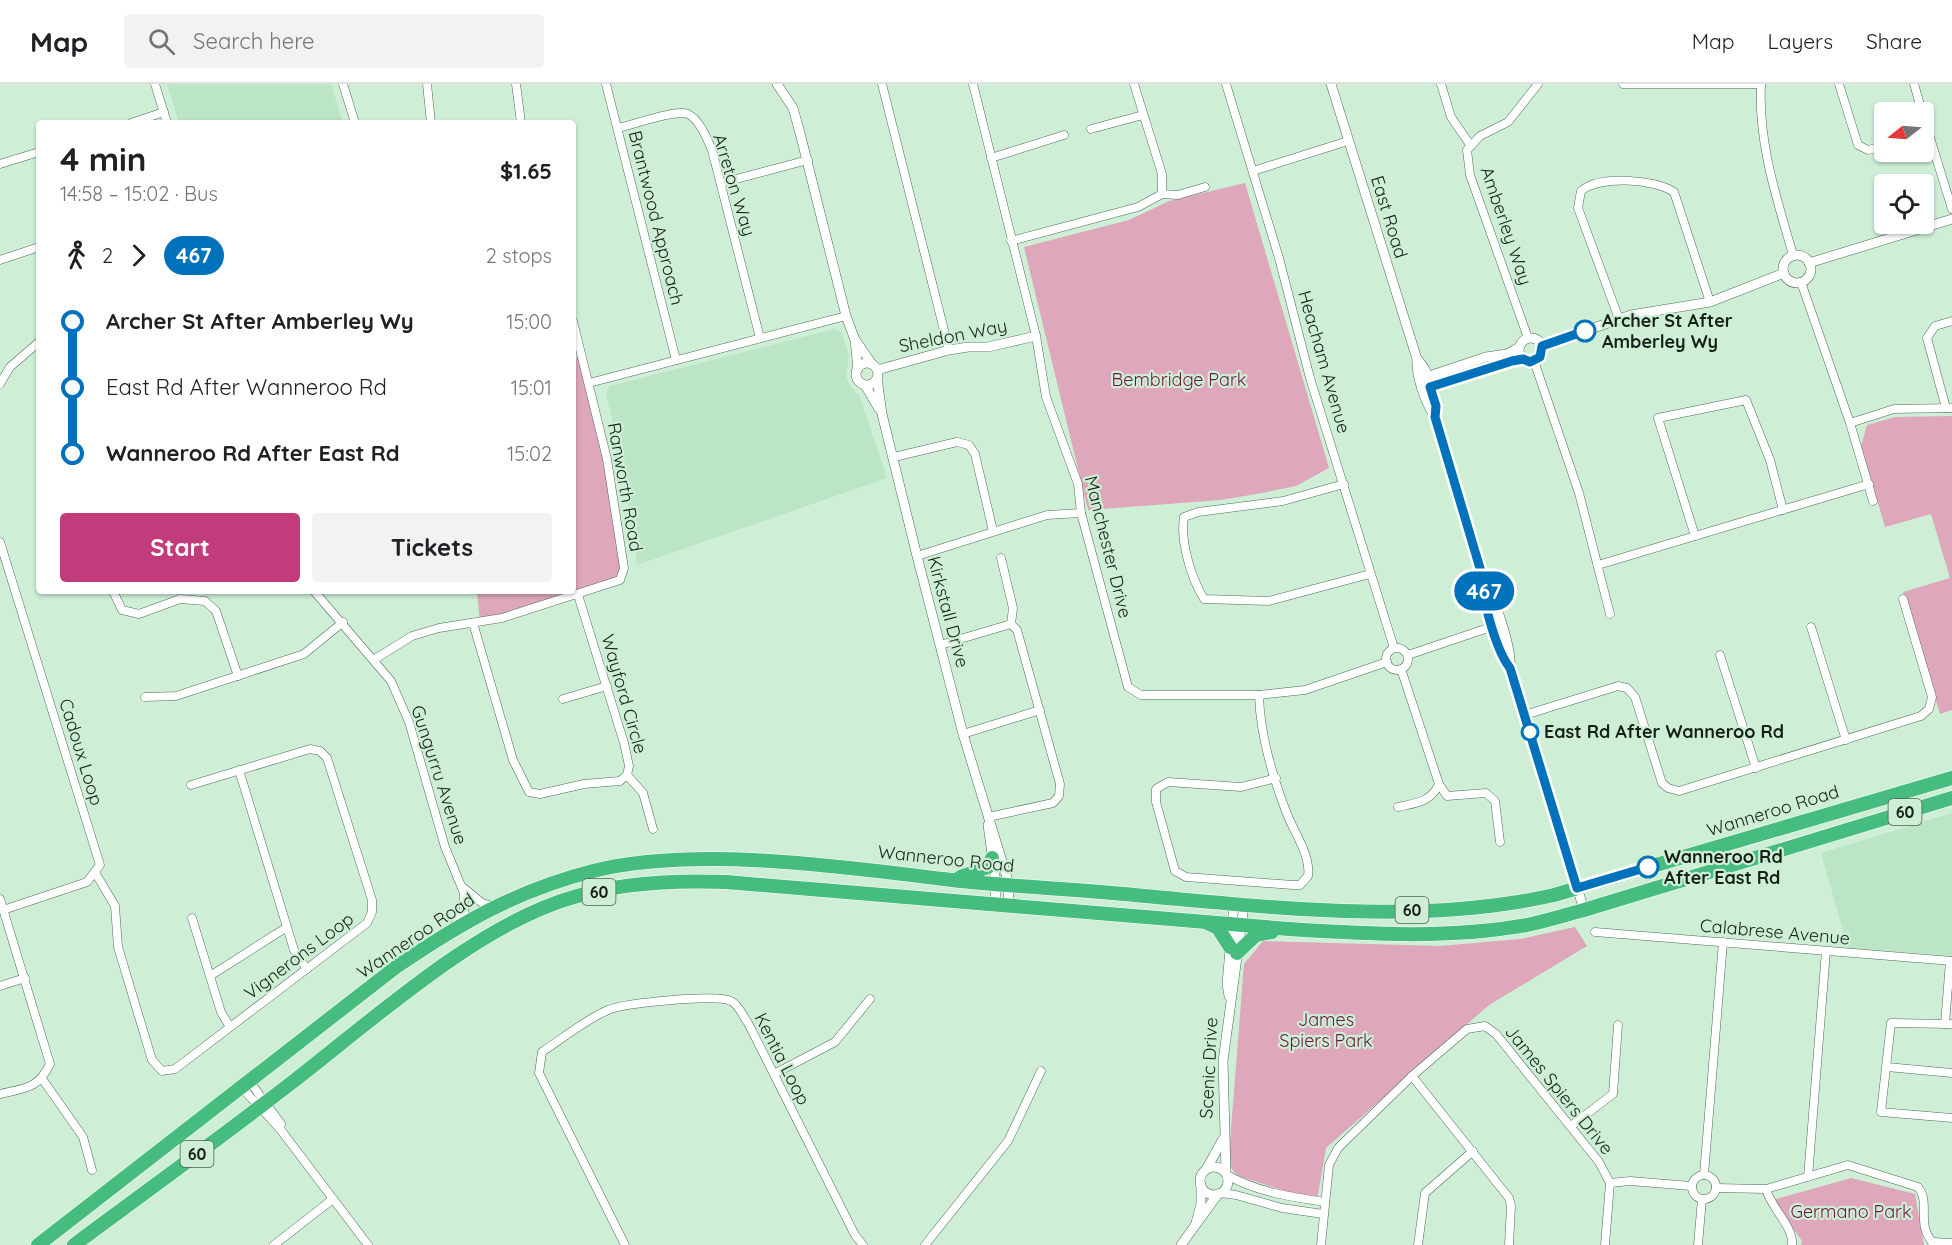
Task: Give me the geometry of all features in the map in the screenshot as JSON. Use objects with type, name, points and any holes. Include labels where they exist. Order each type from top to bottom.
[{"type":"highway","name":"Wanneroo Road","points":[[38,1245],[396,967],[451,929],[493,906],[592,872],[635,863],[752,861],[1239,904],[1368,910],[1463,909],[1530,900],[1577,888],[1952,778]]},
{"type":"highway","name":"60","points":[[74,1245],[263,1105],[417,985],[486,937],[573,897],[634,885],[687,881],[1289,930],[1378,933],[1485,930],[1527,925],[1584,910],[1952,798]]},
{"type":"highway","name":"60","points":[[1767,831],[1764,841],[1767,846],[1773,847],[1836,828],[1858,826]]},
{"type":"highway","points":[[949,879],[988,867],[992,858]]},
{"type":"highway","points":[[1203,922],[1218,928],[1233,950],[1256,935],[1289,930]]},
{"type":"street","points":[[155,84],[166,120]]},
{"type":"street","points":[[343,84],[354,120]]},
{"type":"street","points":[[427,84],[431,120]]},
{"type":"street","points":[[516,84],[521,120]]},
{"type":"street","name":"Brantwood Approach","points":[[606,84],[676,360]]},
{"type":"street","name":"Kirkstall Drive","points":[[777,84],[793,108],[846,316],[855,339],[875,371],[882,414],[917,556],[963,734],[988,817],[1002,884],[1001,905]]},
{"type":"street","points":[[882,84],[949,350]]},
{"type":"street","name":"Manchester Drive","points":[[973,84],[1036,336],[1046,397],[1078,484],[1080,513],[1128,687],[1141,695],[1259,695],[1305,690],[1387,662]]},
{"type":"street","points":[[1134,84],[1162,174],[1162,194]]},
{"type":"street","name":"Heacham Avenue","points":[[1226,84],[1296,319],[1310,378],[1394,648]]},
{"type":"street","name":"East Road","points":[[1331,84],[1417,359],[1416,368],[1436,406],[1435,417],[1485,585],[1483,594],[1496,625],[1504,660],[1510,668],[1584,910]]},
{"type":"street","points":[[1441,84],[1451,117],[1471,146]]},
{"type":"street","name":"Amberley Way","points":[[1528,338],[1470,175],[1467,150],[1480,136],[1508,122],[1538,84]]},
{"type":"street","points":[[1623,84],[1761,84],[1760,109],[1764,148],[1793,255]]},
{"type":"street","points":[[1839,84],[1858,145],[1868,150],[1874,148]]},
{"type":"street","points":[[1914,84],[1919,102]]},
{"type":"street","points":[[140,120],[164,112]]},
{"type":"street","name":"Arreton Way","points":[[618,128],[676,113],[687,114],[707,139],[721,183],[760,338]]},
{"type":"street","points":[[1091,129],[1143,115]]},
{"type":"street","points":[[991,158],[1064,135]]},
{"type":"street","points":[[1253,171],[1348,141]]},
{"type":"street","points":[[0,164],[36,153]]},
{"type":"street","points":[[1934,157],[1952,209]]},
{"type":"street","points":[[721,183],[808,160]]},
{"type":"street","points":[[1619,319],[1578,208],[1581,191],[1594,183],[1617,181],[1664,185],[1674,192],[1710,302]]},
{"type":"street","points":[[1011,241],[1138,207],[1162,194],[1178,195],[1204,187]]},
{"type":"street","points":[[1809,263],[1952,219]]},
{"type":"street","points":[[0,260],[36,248]]},
{"type":"street","points":[[1793,255],[1802,256],[1809,263],[1810,272],[1801,282],[1789,280],[1784,273],[1784,263],[1793,255]]},
{"type":"street","points":[[1542,346],[1619,319],[1710,302],[1784,273]]},
{"type":"street","points":[[1801,282],[1850,423],[1873,501]]},
{"type":"street","points":[[589,383],[846,316]]},
{"type":"street","points":[[1850,423],[1894,409],[1949,408],[1927,338],[1935,326],[1952,321]]},
{"type":"street","name":"Ranworth Road","points":[[375,659],[412,636],[439,628],[502,618],[616,583],[623,574],[607,459],[576,333]]},
{"type":"street","name":"Sheldon Way","points":[[875,371],[949,350],[968,347],[988,348],[1036,336]]},
{"type":"street","points":[[1528,338],[1538,340],[1542,346],[1540,357],[1534,361],[1523,359],[1425,383],[1486,357],[1507,354],[1518,348],[1528,338]]},
{"type":"street","name":"Kirkstall Drive","points":[[855,339],[858,369]]},
{"type":"street","points":[[0,384],[10,367],[36,345]]},
{"type":"street","points":[[1518,348],[1523,359]]},
{"type":"street","points":[[1534,361],[1579,493],[1610,614]]},
{"type":"street","points":[[863,364],[875,371],[872,384],[865,385],[857,379],[858,369],[863,364]]},
{"type":"street","name":"Kirkstall Drive","points":[[865,385],[882,414]]},
{"type":"street","points":[[1695,536],[1658,418],[1746,400],[1770,460],[1783,510]]},
{"type":"street","points":[[894,457],[957,442],[969,445],[975,454],[993,531]]},
{"type":"street","points":[[1344,484],[1283,501],[1198,512],[1184,517],[1182,531],[1198,589],[1204,599],[1269,601],[1370,574]]},
{"type":"street","points":[[1598,565],[1869,484]]},
{"type":"street","points":[[917,556],[1047,515],[1080,513]]},
{"type":"street","name":"Cadoux Loop","points":[[0,542],[100,865],[96,874]]},
{"type":"street","points":[[1001,558],[1013,608],[1011,624]]},
{"type":"street","points":[[114,594],[122,610],[139,614],[180,599],[205,601],[216,612],[238,676]]},
{"type":"street","name":"Gungurru Avenue","points":[[317,594],[375,659],[391,681],[409,722],[445,847],[463,887],[466,903],[464,913],[451,929]]},
{"type":"street","name":"Wayford Circle","points":[[473,623],[513,760],[530,792],[540,794],[584,784],[620,781],[627,775],[629,766],[624,743],[578,595]]},
{"type":"street","points":[[1525,715],[1618,686],[1627,688],[1635,697],[1662,783],[1668,789],[1679,792],[1921,716],[1929,709],[1932,697],[1903,598]]},
{"type":"street","points":[[145,697],[176,696],[304,654],[343,622]]},
{"type":"street","points":[[940,645],[1011,624]]},
{"type":"street","points":[[988,817],[1053,803],[1059,796],[1060,784],[1040,710],[1017,630],[1011,624]]},
{"type":"street","points":[[1408,655],[1496,625]]},
{"type":"street","points":[[1811,627],[1846,740]]},
{"type":"street","points":[[1394,648],[1404,649],[1408,655],[1408,662],[1401,669],[1391,668],[1387,662],[1387,655],[1394,648]]},
{"type":"street","points":[[1720,655],[1755,768]]},
{"type":"street","points":[[1401,669],[1439,784],[1447,796],[1485,793],[1495,801],[1500,842]]},
{"type":"street","points":[[563,699],[607,686]]},
{"type":"street","points":[[1259,695],[1260,719],[1286,813],[1308,864],[1306,880],[1300,885],[1270,883],[1186,877],[1175,871],[1156,802],[1156,789],[1168,782],[1241,787],[1276,778]]},
{"type":"street","points":[[963,734],[1040,710]]},
{"type":"street","name":"Vignerons Loop","points":[[96,874],[115,906],[118,947],[152,1060],[162,1071],[175,1069],[367,923],[372,912],[372,900],[327,758],[320,750],[310,749],[191,785]]},
{"type":"street","points":[[239,770],[294,950],[307,969]]},
{"type":"street","points":[[627,775],[643,792],[653,830]]},
{"type":"street","points":[[1398,807],[1426,801],[1434,795],[1439,784]]},
{"type":"street","name":"Kirkstall Drive","points":[[988,817],[992,858],[1002,884]]},
{"type":"street","points":[[3,909],[87,882],[96,874]]},
{"type":"street","name":"Gungurru Avenue","points":[[463,887],[482,903],[493,906]]},
{"type":"street","points":[[0,899],[50,1064],[43,1080],[33,1086],[0,1094]]},
{"type":"street","name":"Scenic Drive","points":[[1227,1174],[1223,1139],[1223,1061],[1229,998],[1227,984],[1239,904]]},
{"type":"street","points":[[192,918],[221,1012],[230,1027]]},
{"type":"street","points":[[210,976],[287,927]]},
{"type":"street","name":"Calabrese Avenue","points":[[1596,932],[1951,961]]},
{"type":"street","points":[[1704,1175],[1723,942]]},
{"type":"street","points":[[1808,1177],[1826,951]]},
{"type":"street","points":[[1951,961],[1949,1024],[1891,1023],[1881,1112],[1952,1118]]},
{"type":"street","points":[[0,986],[25,978]]},
{"type":"street","points":[[774,1074],[835,1042],[870,999]]},
{"type":"street","name":"Kentia Loop","points":[[625,1245],[538,1073],[542,1052],[604,1012],[618,1006],[675,1000],[725,1000],[736,1005],[748,1023],[855,1235],[863,1245]]},
{"type":"street","points":[[1571,1126],[1613,1094],[1618,1025]]},
{"type":"street","name":"James Spiers Drive","points":[[1321,1245],[1329,1165],[1338,1148],[1412,1076],[1467,1029],[1485,1026],[1496,1034],[1599,1162],[1610,1183],[1605,1245]]},
{"type":"street","points":[[1887,1067],[1952,1073]]},
{"type":"street","points":[[925,1245],[1008,1142],[1041,1071]]},
{"type":"street","points":[[1412,1076],[1509,1198],[1512,1206],[1509,1245]]},
{"type":"street","points":[[43,1080],[83,1137],[92,1170]]},
{"type":"street","points":[[246,1085],[368,1245]]},
{"type":"street","name":"Scenic Drive","points":[[1207,1168],[1223,1139]]},
{"type":"street","points":[[1418,1245],[1425,1192],[1473,1151]]},
{"type":"street","points":[[1716,1188],[1766,1189],[1848,1166],[1918,1187],[1923,1193],[1924,1232],[1932,1243],[1952,1244]]},
{"type":"street","points":[[1196,1223],[1201,1204],[1201,1176],[1207,1168],[1217,1167],[1240,1182],[1285,1196],[1324,1202]]},
{"type":"street","points":[[1181,1245],[1228,1184],[1227,1174]]},
{"type":"street","points":[[1704,1175],[1712,1178],[1716,1188],[1712,1196],[1702,1200],[1694,1196],[1691,1186],[1695,1178],[1704,1175]]},
{"type":"street","points":[[1610,1183],[1630,1181],[1691,1186]]},
{"type":"street","points":[[1201,1185],[1208,1193],[1323,1214]]},
{"type":"street","points":[[1766,1189],[1769,1200],[1786,1225],[1792,1245]]},
{"type":"street","points":[[274,1245],[333,1199]]},
{"type":"street","points":[[1698,1245],[1702,1200]]},
{"type":"shaded area","points":[[167,84],[331,84],[342,120],[178,120]]},
{"type":"shaded area","points":[[835,329],[842,333],[849,356],[846,375],[850,386],[860,397],[887,478],[637,565],[620,451],[606,394],[610,386]]},
{"type":"shaded area","points":[[1952,813],[1952,956],[1848,948],[1821,853]]},
{"type":"green space","name":"Bembridge Park","points":[[1245,183],[1329,468],[1296,486],[1262,493],[1221,500],[1088,510],[1024,247],[1129,220],[1169,201]]},
{"type":"green space","points":[[582,357],[607,459],[624,568],[620,580],[576,594],[576,358]]},
{"type":"green space","points":[[1952,416],[1952,710],[1940,714],[1903,592],[1950,578],[1931,514],[1885,527],[1861,446],[1867,425],[1895,417]]},
{"type":"green space","points":[[477,594],[574,594],[480,623]]},
{"type":"green space","name":"James Spiers Park","points":[[1575,927],[1587,946],[1489,1005],[1326,1148],[1317,1201],[1238,1176],[1231,1168],[1229,1154],[1244,964],[1263,941],[1440,946],[1520,939]]},
{"type":"green space","name":"Germano Park","points":[[1851,1178],[1915,1194],[1924,1245],[1801,1245],[1802,1241],[1773,1200]]},
{"type":"bus line","name":"467","points":[[1585,331],[1542,346],[1542,354],[1538,360],[1512,361],[1430,387],[1436,406],[1435,417],[1485,585],[1483,594],[1504,660],[1510,668],[1577,888],[1648,867]]},
{"type":"place","name":"Archer St After Amberley Wy","points":[[1585,331]]},
{"type":"place","name":"East Rd After Wanneroo Rd","points":[[1530,732]]},
{"type":"place","name":"Wanneroo Rd After East Rd","points":[[1648,867]]}]
